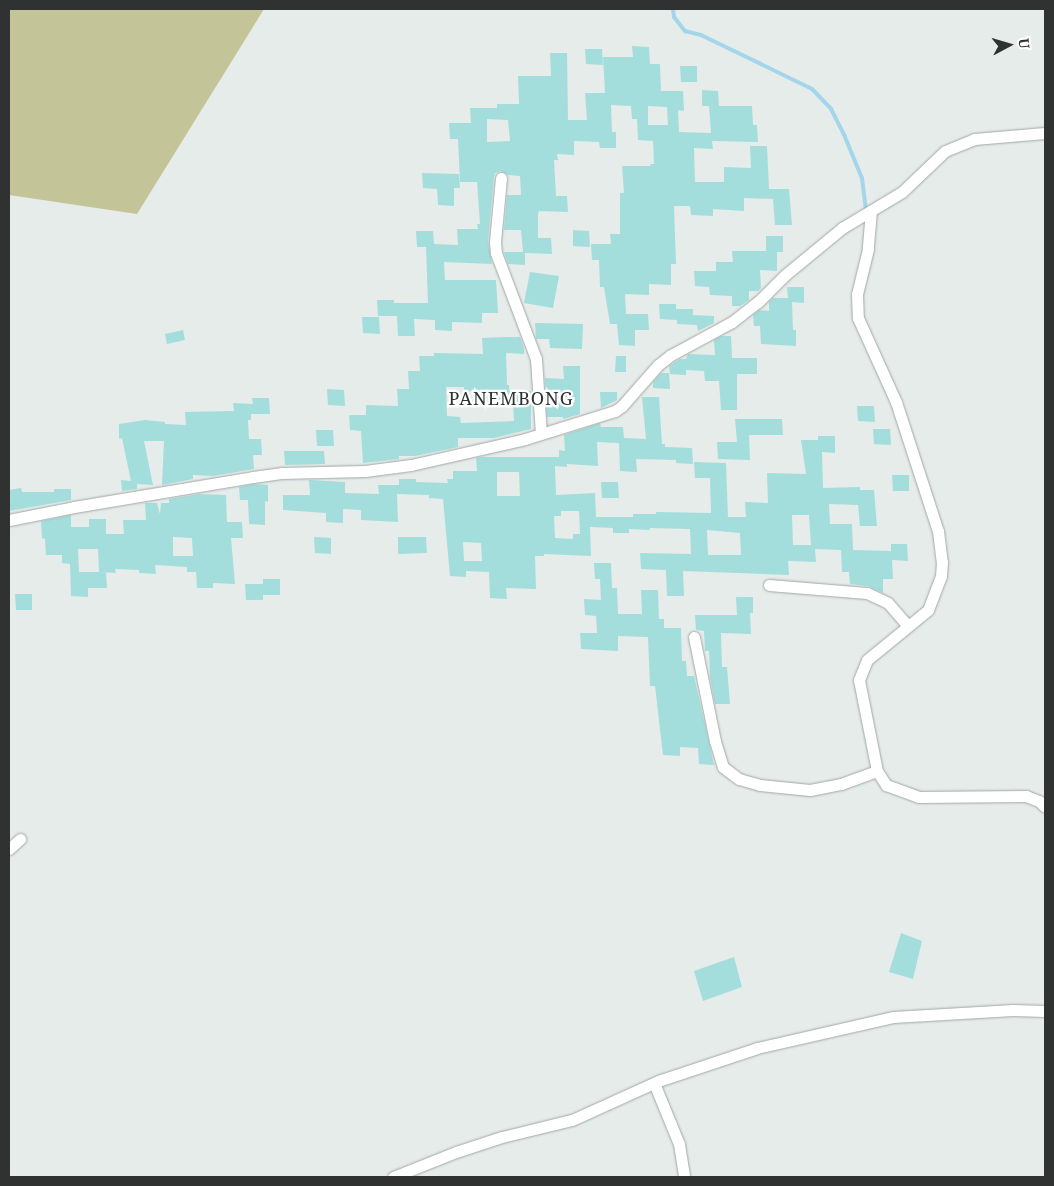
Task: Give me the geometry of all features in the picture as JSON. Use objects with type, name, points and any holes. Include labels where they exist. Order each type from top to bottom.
[{"type":"street","points":[[9,520],[281,473],[389,469],[541,434],[588,420],[622,406],[658,365],[671,355],[739,317],[852,220],[902,192],[946,151],[958,144],[974,140],[1045,133]]},
{"type":"street","points":[[501,178],[495,242],[496,253],[536,360],[541,434]]},
{"type":"street","points":[[869,212],[868,249],[857,294],[858,318],[900,411],[938,531],[942,562],[941,576],[932,604],[928,610],[907,625],[867,660],[859,680],[872,773],[886,785],[918,798],[1026,796],[1040,801],[1045,807]]},
{"type":"street","points":[[769,585],[867,593],[888,603],[907,625]]},
{"type":"street","points":[[694,637],[715,741],[724,768],[739,779],[760,785],[794,790],[810,790],[841,784],[872,773]]},
{"type":"street","points":[[9,849],[20,839]]},
{"type":"street","points":[[393,1177],[456,1152],[502,1137],[572,1120],[654,1083],[757,1048],[893,1017],[1013,1010],[1045,1011]]},
{"type":"street","points":[[654,1083],[679,1144],[684,1177]]},
{"type":"green space","points":[[9,9],[264,9],[137,214],[9,195]]},
{"type":"building","points":[[632,46],[649,47],[650,64],[660,64],[661,91],[683,91],[684,111],[678,110],[679,132],[711,133],[709,106],[702,106],[702,90],[718,91],[719,106],[752,106],[753,125],[757,125],[758,142],[712,141],[713,149],[694,148],[695,182],[724,182],[724,167],[751,168],[750,146],[767,146],[769,189],[789,189],[792,225],[775,225],[773,199],[744,198],[744,211],[713,209],[713,216],[691,215],[690,206],[674,206],[676,264],[671,264],[671,285],[649,284],[649,295],[625,294],[626,314],[648,314],[649,330],[635,330],[635,346],[619,345],[617,324],[610,324],[604,287],[600,287],[599,260],[592,260],[591,244],[611,244],[610,234],[620,234],[620,193],[624,193],[622,166],[651,166],[650,164],[654,164],[653,141],[638,140],[637,119],[632,119],[631,106],[611,105],[612,132],[616,132],[616,148],[600,148],[599,142],[574,141],[574,155],[557,154],[558,160],[554,160],[556,196],[567,196],[568,212],[539,211],[538,238],[551,238],[552,254],[525,253],[525,265],[508,264],[504,252],[523,252],[521,230],[504,230],[507,195],[521,195],[520,176],[508,175],[501,171],[495,173],[494,177],[488,241],[492,264],[444,262],[445,280],[496,280],[498,313],[482,313],[482,323],[452,322],[452,331],[435,330],[435,320],[414,319],[415,336],[398,336],[397,316],[378,316],[377,300],[394,300],[394,303],[428,303],[426,247],[417,247],[416,231],[433,231],[434,244],[458,245],[457,229],[478,229],[477,224],[480,224],[477,182],[460,182],[458,139],[450,139],[449,123],[471,123],[470,108],[497,108],[497,104],[519,104],[518,76],[551,76],[550,53],[567,53],[568,120],[587,120],[585,93],[605,93],[603,57],[633,57]],"holes":[[[648,106],[667,107],[668,125],[648,125]],[[487,119],[508,120],[510,141],[487,142]]]},
{"type":"building","points":[[585,49],[602,49],[603,65],[586,64]]},
{"type":"building","points":[[680,66],[697,66],[697,82],[681,82]]},
{"type":"building","points":[[422,173],[459,174],[460,188],[454,188],[454,206],[438,205],[437,189],[423,188]]},
{"type":"building","points":[[573,230],[589,231],[590,247],[573,246]]},
{"type":"building","points":[[766,236],[783,236],[783,252],[777,252],[777,271],[760,270],[761,288],[758,291],[749,291],[749,300],[740,306],[732,306],[732,296],[710,295],[709,287],[695,286],[694,271],[716,271],[716,262],[733,262],[732,251],[766,251]]},
{"type":"building","points":[[530,272],[559,276],[553,308],[524,303]]},
{"type":"building","points":[[787,287],[804,287],[804,303],[792,302],[793,330],[796,330],[796,346],[761,344],[760,326],[754,326],[753,315],[759,310],[769,311],[769,302],[773,298],[788,298]]},
{"type":"building","points":[[659,304],[676,304],[676,309],[693,309],[693,315],[714,316],[714,323],[698,331],[697,325],[677,324],[677,320],[660,319]]},
{"type":"building","points":[[362,317],[379,317],[380,334],[363,333]]},
{"type":"building","points":[[535,323],[583,324],[582,349],[550,348],[549,339],[536,339]]},
{"type":"building","points":[[183,330],[185,340],[167,344],[165,334]]},
{"type":"building","points":[[721,336],[731,336],[732,358],[757,358],[757,374],[737,374],[737,410],[721,410],[719,381],[705,381],[704,371],[686,370],[686,375],[670,374],[669,366],[680,359],[686,359],[688,354],[715,355],[714,340]]},
{"type":"building","points":[[520,337],[524,354],[506,353],[507,385],[509,385],[509,391],[531,391],[531,429],[494,438],[458,438],[458,447],[415,456],[399,456],[399,459],[363,463],[361,431],[350,430],[349,415],[366,415],[366,405],[398,406],[397,389],[409,389],[408,371],[420,371],[419,356],[434,356],[434,353],[483,354],[482,338]],"holes":[[[446,387],[464,387],[464,391],[492,392],[493,400],[513,401],[514,421],[461,423],[460,417],[447,416]]]},
{"type":"building","points":[[616,356],[626,356],[626,372],[615,372]]},
{"type":"building","points":[[563,366],[580,366],[580,414],[563,419],[563,417],[547,417],[545,378],[564,379]]},
{"type":"building","points":[[661,373],[669,373],[670,389],[653,388],[653,382]]},
{"type":"building","points":[[327,389],[344,390],[345,406],[328,405]]},
{"type":"building","points":[[600,392],[617,392],[617,400],[601,408]]},
{"type":"building","points":[[642,397],[659,397],[662,444],[665,444],[665,447],[692,448],[693,464],[676,463],[676,460],[636,459],[637,472],[620,471],[619,443],[597,442],[598,466],[567,464],[567,467],[555,466],[556,495],[595,493],[596,517],[633,517],[633,514],[656,514],[656,512],[711,513],[710,478],[695,478],[694,462],[726,463],[728,517],[746,517],[745,502],[768,503],[767,473],[806,474],[801,440],[818,440],[818,436],[835,436],[835,453],[822,452],[823,488],[860,487],[860,490],[874,490],[877,526],[860,526],[858,505],[829,504],[830,524],[852,524],[853,550],[891,551],[891,544],[907,544],[908,561],[892,560],[893,579],[883,579],[883,593],[868,586],[850,584],[849,572],[842,572],[841,550],[815,549],[816,562],[788,561],[789,575],[683,571],[684,596],[667,596],[666,570],[641,569],[640,553],[691,554],[690,529],[629,529],[629,533],[613,533],[613,528],[590,527],[591,556],[544,554],[544,556],[535,556],[536,589],[506,588],[507,599],[490,598],[489,572],[466,571],[466,577],[450,576],[443,499],[429,498],[429,495],[397,494],[398,522],[361,520],[361,510],[343,509],[343,523],[326,522],[326,513],[283,510],[283,495],[310,495],[309,480],[345,482],[345,493],[379,494],[378,485],[399,485],[399,479],[416,479],[416,482],[448,483],[447,479],[453,479],[453,471],[477,471],[476,458],[480,457],[559,457],[559,450],[565,451],[564,435],[600,423],[601,427],[623,427],[624,438],[646,439]],"holes":[[[497,472],[519,472],[520,496],[497,496]],[[561,511],[579,511],[580,534],[573,534],[573,539],[555,538],[554,516],[561,516]],[[792,515],[809,515],[811,545],[793,545]],[[707,530],[740,533],[741,555],[708,555]],[[463,542],[481,543],[482,561],[464,561]]]},
{"type":"building","points":[[252,398],[269,398],[270,414],[251,414],[251,420],[248,420],[249,439],[261,439],[262,455],[253,455],[254,469],[213,476],[193,475],[193,479],[162,485],[164,441],[144,441],[153,485],[137,484],[137,489],[122,491],[121,480],[131,481],[122,438],[119,439],[119,424],[145,420],[165,422],[165,424],[186,425],[185,412],[234,411],[233,403],[253,404]]},
{"type":"building","points":[[857,406],[874,406],[875,422],[858,421]]},
{"type":"building","points":[[735,419],[782,419],[783,435],[749,435],[750,460],[718,459],[717,442],[737,442]]},
{"type":"building","points":[[873,429],[890,429],[891,445],[874,444]]},
{"type":"building","points":[[316,430],[333,430],[334,446],[317,446]]},
{"type":"building","points":[[284,451],[324,451],[325,464],[285,465]]},
{"type":"building","points":[[892,475],[909,475],[909,491],[893,491]]},
{"type":"building","points":[[601,482],[618,482],[619,498],[602,498]]},
{"type":"building","points":[[254,484],[268,485],[268,502],[265,501],[265,525],[249,524],[248,500],[240,500],[239,487]]},
{"type":"building","points":[[21,488],[22,492],[54,492],[54,489],[71,489],[71,500],[9,511],[9,490]]},
{"type":"building","points":[[199,494],[226,495],[227,522],[242,522],[243,538],[231,538],[235,584],[213,583],[213,588],[197,588],[196,572],[187,572],[187,567],[155,565],[156,574],[139,573],[139,570],[115,569],[116,573],[106,572],[107,588],[88,588],[88,597],[71,596],[70,564],[62,563],[62,555],[46,555],[41,521],[71,515],[71,527],[89,527],[89,519],[106,519],[106,534],[124,534],[123,520],[146,520],[145,503],[157,503],[160,514],[161,503],[169,503],[169,499]],"holes":[[[173,537],[192,538],[193,556],[173,556]],[[78,549],[98,549],[99,572],[79,572]]]},
{"type":"building","points":[[314,537],[331,538],[331,554],[315,553]]},
{"type":"building","points":[[398,537],[426,537],[427,553],[398,554]]},
{"type":"building","points":[[594,563],[611,563],[612,588],[617,588],[618,614],[642,614],[641,590],[658,590],[659,619],[664,619],[664,628],[681,628],[682,661],[686,661],[687,676],[694,676],[714,765],[699,764],[698,748],[680,747],[680,756],[663,755],[655,686],[650,686],[648,637],[618,636],[618,651],[581,649],[580,633],[597,633],[596,616],[585,615],[584,599],[601,600],[600,579],[595,579]]},
{"type":"building","points":[[263,579],[280,579],[280,595],[263,595],[263,600],[246,600],[245,584],[263,584]]},
{"type":"building","points":[[15,594],[32,594],[32,610],[16,610]]},
{"type":"building","points":[[736,597],[753,597],[753,613],[750,613],[751,634],[721,633],[722,667],[727,667],[730,704],[715,704],[710,677],[709,651],[705,651],[704,631],[696,630],[695,615],[737,615]]},
{"type":"building","points":[[901,933],[922,941],[913,979],[889,972]]},
{"type":"building","points":[[734,957],[742,987],[703,1001],[694,971]]},
{"type":"waterway","points":[[673,9],[674,17],[685,31],[701,35],[812,89],[831,109],[845,137],[862,178],[866,211]]},
{"type":"district","name":"PANEMBONG","points":[[511,398]]}]
